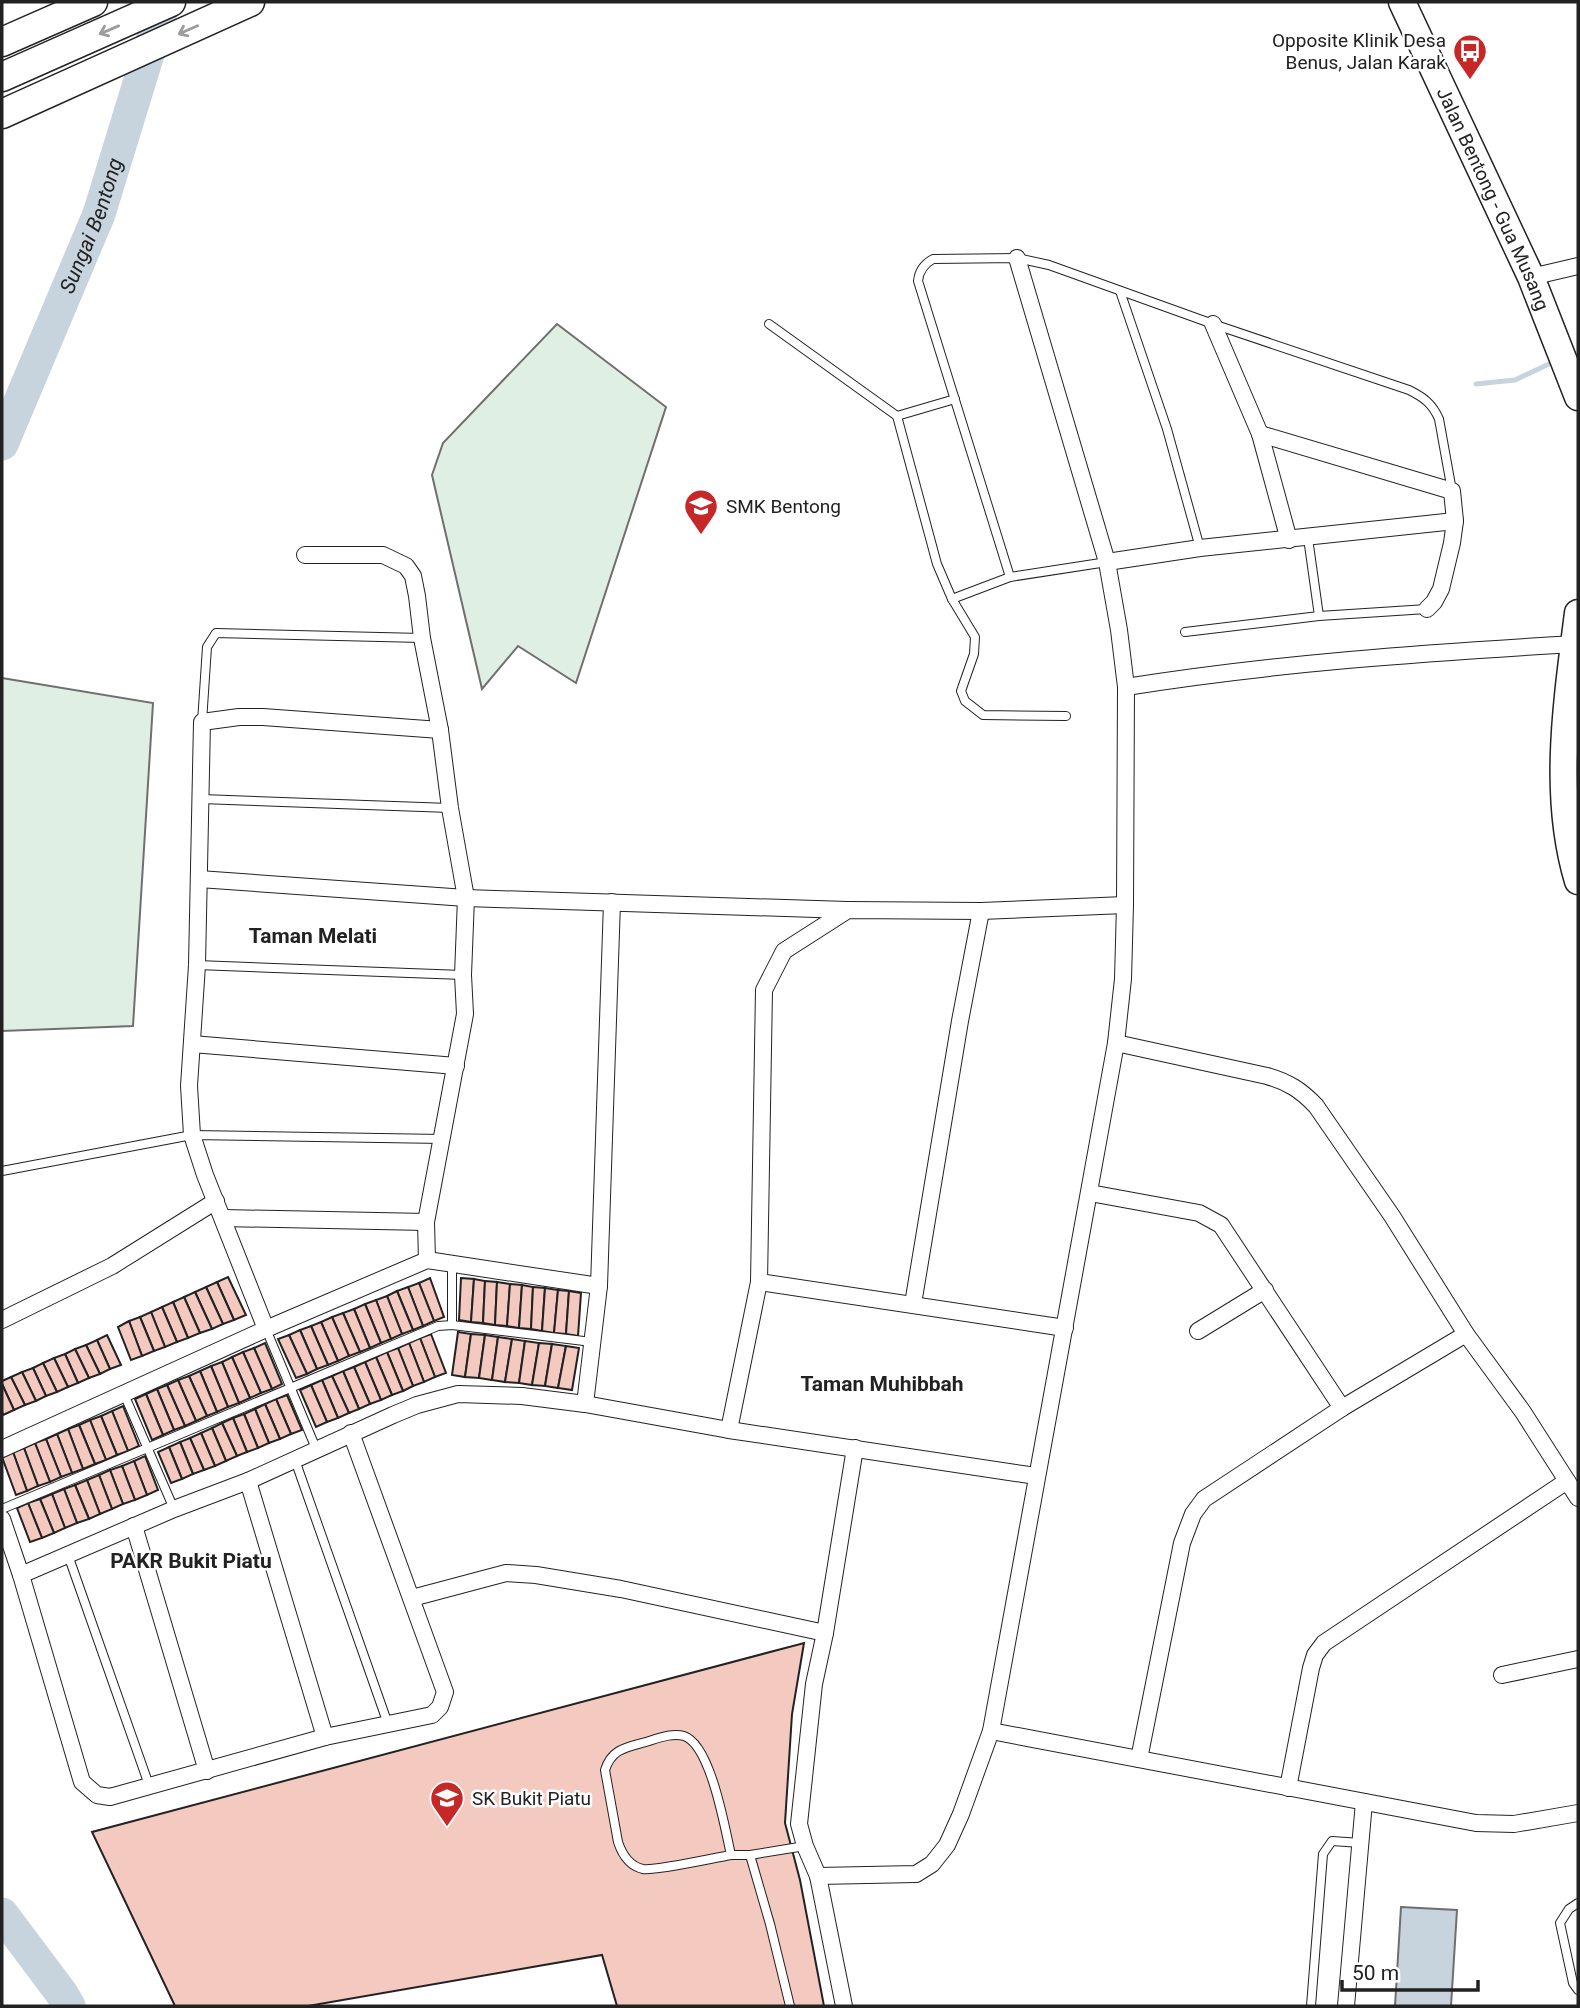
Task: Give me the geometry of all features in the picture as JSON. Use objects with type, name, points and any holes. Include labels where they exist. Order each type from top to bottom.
[{"type":"highway","points":[[8,39],[93,2]]},
{"type":"highway","points":[[4,76],[171,2]]},
{"type":"highway","points":[[2,114],[250,2]]},
{"type":"main road","name":"Jalan Bentong - Gua Musang","points":[[1402,2],[1531,277],[1578,397]]},
{"type":"main road","points":[[1578,613],[1564,779],[1565,817],[1578,881]]},
{"type":"street","points":[[818,1876],[916,1874],[932,1864],[947,1845],[961,1814],[991,1731],[1116,1043],[1123,979],[1126,687],[1107,562],[1017,258]]},
{"type":"street","points":[[1531,277],[1578,266]]},
{"type":"street","points":[[1213,324],[1260,434],[1289,540]]},
{"type":"street","points":[[1260,434],[1452,492],[1455,521],[1441,589],[1427,608]]},
{"type":"street","points":[[1107,562],[1200,548],[1455,521]]},
{"type":"street","points":[[304,555],[383,555],[407,566],[413,576],[440,730],[466,898],[463,975],[465,1014],[426,1222],[426,1260]]},
{"type":"street","points":[[1126,687],[1202,675],[1379,656],[1574,644]]},
{"type":"street","points":[[266,1329],[192,1135],[189,1086],[197,965],[202,722],[263,717],[440,730]]},
{"type":"street","points":[[199,879],[466,898],[848,910],[981,911],[1125,905]]},
{"type":"street","points":[[585,1404],[599,1286],[612,902]]},
{"type":"street","points":[[729,1430],[759,1282],[764,990],[784,951],[848,910]]},
{"type":"street","points":[[913,1304],[981,911]]},
{"type":"street","points":[[1116,1043],[1267,1076],[1291,1083],[1301,1091],[1316,1106],[1392,1216],[1466,1334],[1523,1412],[1578,1498]]},
{"type":"street","points":[[192,1044],[456,1066]]},
{"type":"street","points":[[1090,1194],[1177,1209],[1211,1218],[1221,1224],[1342,1408]]},
{"type":"street","points":[[2,1320],[112,1266],[216,1201]]},
{"type":"street","points":[[223,1218],[426,1222]]},
{"type":"street","points":[[2,1449],[266,1329],[426,1260],[599,1286]]},
{"type":"street","points":[[759,1282],[1065,1328]]},
{"type":"street","points":[[1198,1331],[1265,1290]]},
{"type":"street","points":[[1139,1759],[1182,1542],[1193,1514],[1204,1499],[1342,1408],[1466,1334]]},
{"type":"street","points":[[21,1575],[317,1451],[417,1405],[458,1394],[499,1395],[585,1404],[729,1430],[1036,1476]]},
{"type":"street","points":[[2,1519],[82,1782],[97,1795],[110,1797],[325,1737],[432,1714],[440,1707],[445,1692],[352,1433]]},
{"type":"street","points":[[844,2006],[818,1876],[799,1824],[814,1684],[825,1633],[855,1448]]},
{"type":"street","points":[[248,1480],[325,1737]]},
{"type":"street","points":[[1288,1788],[1311,1668],[1315,1655],[1324,1643],[1567,1481]]},
{"type":"street","points":[[134,1526],[207,1771]]},
{"type":"street","points":[[412,1598],[506,1573],[536,1575],[621,1589],[825,1633]]},
{"type":"street","points":[[1502,1675],[1578,1659]]},
{"type":"street","points":[[991,1731],[1476,1823],[1495,1825],[1537,1821],[1578,1813]]},
{"type":"street","points":[[1346,2006],[1364,1802]]},
{"type":"lane","points":[[1010,576],[918,281],[918,274],[927,262],[933,259],[1017,258],[1049,265],[1409,390],[1425,398],[1439,419],[1452,492]]},
{"type":"lane","points":[[1120,291],[1167,429],[1200,548]]},
{"type":"lane","points":[[769,324],[897,416],[937,564],[952,599],[975,637],[974,654],[961,691],[965,701],[983,715],[1066,716]]},
{"type":"lane","points":[[897,416],[955,399]]},
{"type":"lane","points":[[1308,538],[1319,617]]},
{"type":"lane","points":[[952,599],[1010,576],[1107,562]]},
{"type":"lane","points":[[1185,632],[1427,608]]},
{"type":"lane","points":[[202,722],[207,647],[216,633],[422,638]]},
{"type":"lane","points":[[201,799],[450,808]]},
{"type":"lane","points":[[197,965],[463,975]]},
{"type":"lane","points":[[2,1171],[192,1135],[443,1139]]},
{"type":"lane","points":[[452,1264],[452,1325]]},
{"type":"lane","points":[[2,1509],[148,1450],[426,1329],[452,1325],[592,1342]]},
{"type":"lane","points":[[266,1329],[317,1451]]},
{"type":"lane","points":[[124,1394],[174,1509]]},
{"type":"lane","points":[[295,1460],[388,1724]]},
{"type":"lane","points":[[68,1555],[149,1785]]},
{"type":"lane","points":[[731,1855],[702,1753],[694,1743],[685,1737],[674,1735],[624,1748],[608,1760],[605,1770],[621,1853],[627,1860],[645,1869],[805,1846]]},
{"type":"lane","points":[[1311,2006],[1323,1854],[1332,1841],[1360,1843]]},
{"type":"lane","points":[[750,1855],[790,2006]]},
{"type":"lane","points":[[1578,1903],[1569,1909],[1560,1923],[1573,1983],[1578,1990]]},
{"type":"green space","points":[[557,324],[666,407],[576,683],[518,646],[482,689],[432,475],[443,443]]},
{"type":"green space","points":[[2,678],[153,703],[133,1026],[2,1031]]},
{"type":"shaded area","points":[[1401,1907],[1457,1910],[1451,2006],[1395,2006]]},
{"type":"building","points":[[228,1277],[246,1315],[234,1320],[217,1282]]},
{"type":"building","points":[[430,1278],[444,1317],[434,1321],[419,1283]]},
{"type":"building","points":[[461,1278],[474,1279],[471,1322],[459,1320]]},
{"type":"building","points":[[474,1279],[485,1281],[483,1323],[471,1322]]},
{"type":"building","points":[[485,1281],[497,1282],[495,1325],[483,1323]]},
{"type":"building","points":[[217,1282],[234,1320],[223,1324],[206,1287]]},
{"type":"building","points":[[497,1282],[510,1284],[507,1326],[495,1325]]},
{"type":"building","points":[[419,1283],[434,1321],[423,1326],[408,1287]]},
{"type":"building","points":[[510,1284],[522,1285],[519,1328],[507,1326]]},
{"type":"building","points":[[522,1285],[533,1287],[531,1329],[519,1328]]},
{"type":"building","points":[[206,1287],[223,1324],[212,1329],[195,1292]]},
{"type":"building","points":[[408,1287],[423,1326],[413,1330],[397,1291]]},
{"type":"building","points":[[533,1287],[545,1288],[542,1331],[531,1329]]},
{"type":"building","points":[[545,1288],[558,1290],[554,1333],[542,1331]]},
{"type":"building","points":[[558,1290],[569,1291],[566,1334],[554,1333]]},
{"type":"building","points":[[397,1291],[413,1330],[402,1334],[387,1296]]},
{"type":"building","points":[[569,1291],[581,1293],[578,1336],[566,1334]]},
{"type":"building","points":[[195,1292],[212,1329],[200,1333],[184,1297]]},
{"type":"building","points":[[387,1296],[402,1334],[391,1339],[376,1300]]},
{"type":"building","points":[[184,1297],[200,1333],[188,1338],[173,1302]]},
{"type":"building","points":[[376,1300],[391,1339],[381,1343],[365,1304]]},
{"type":"building","points":[[173,1302],[188,1338],[177,1342],[162,1307]]},
{"type":"building","points":[[365,1304],[381,1343],[370,1348],[354,1309]]},
{"type":"building","points":[[162,1307],[177,1342],[165,1347],[151,1312]]},
{"type":"building","points":[[354,1309],[370,1348],[360,1352],[343,1313]]},
{"type":"building","points":[[151,1312],[165,1347],[154,1351],[140,1317]]},
{"type":"building","points":[[343,1313],[360,1352],[349,1356],[332,1317]]},
{"type":"building","points":[[140,1317],[154,1351],[142,1356],[129,1321]]},
{"type":"building","points":[[332,1317],[349,1356],[338,1361],[321,1322]]},
{"type":"building","points":[[129,1321],[142,1356],[131,1360],[118,1327]]},
{"type":"building","points":[[321,1322],[338,1361],[328,1365],[311,1326]]},
{"type":"building","points":[[311,1326],[328,1365],[317,1369],[300,1330]]},
{"type":"building","points":[[300,1330],[317,1369],[307,1374],[289,1335]]},
{"type":"building","points":[[458,1332],[471,1334],[465,1377],[452,1375]]},
{"type":"building","points":[[431,1334],[446,1373],[435,1377],[420,1338]]},
{"type":"building","points":[[471,1334],[485,1335],[479,1378],[465,1377]]},
{"type":"building","points":[[107,1335],[121,1365],[110,1369],[97,1340]]},
{"type":"building","points":[[289,1335],[307,1374],[296,1378],[278,1339]]},
{"type":"building","points":[[485,1335],[498,1337],[492,1380],[479,1378]]},
{"type":"building","points":[[498,1337],[512,1339],[505,1382],[492,1380]]},
{"type":"building","points":[[420,1338],[435,1377],[424,1382],[409,1343]]},
{"type":"building","points":[[512,1339],[525,1341],[519,1383],[505,1382]]},
{"type":"building","points":[[97,1340],[110,1369],[100,1374],[86,1345]]},
{"type":"building","points":[[525,1341],[539,1343],[532,1385],[519,1383]]},
{"type":"building","points":[[265,1343],[282,1384],[272,1389],[254,1348]]},
{"type":"building","points":[[409,1343],[424,1382],[413,1386],[398,1348]]},
{"type":"building","points":[[539,1343],[552,1344],[545,1386],[532,1385]]},
{"type":"building","points":[[552,1344],[566,1346],[558,1388],[545,1386]]},
{"type":"building","points":[[86,1345],[100,1374],[89,1378],[75,1349]]},
{"type":"building","points":[[566,1346],[579,1348],[572,1390],[558,1388]]},
{"type":"building","points":[[254,1348],[272,1389],[261,1393],[243,1352]]},
{"type":"building","points":[[398,1348],[413,1386],[403,1391],[387,1352]]},
{"type":"building","points":[[75,1349],[89,1378],[78,1383],[65,1354]]},
{"type":"building","points":[[243,1352],[261,1393],[250,1398],[232,1357]]},
{"type":"building","points":[[387,1352],[403,1391],[392,1395],[376,1357]]},
{"type":"building","points":[[65,1354],[78,1383],[68,1387],[54,1358]]},
{"type":"building","points":[[232,1357],[250,1398],[239,1403],[222,1362]]},
{"type":"building","points":[[376,1357],[392,1395],[381,1400],[365,1362]]},
{"type":"building","points":[[54,1358],[68,1387],[57,1392],[43,1363]]},
{"type":"building","points":[[222,1362],[239,1403],[228,1407],[211,1366]]},
{"type":"building","points":[[365,1362],[381,1400],[370,1404],[354,1367]]},
{"type":"building","points":[[43,1363],[57,1392],[46,1396],[33,1368]]},
{"type":"building","points":[[211,1366],[228,1407],[217,1412],[200,1371]]},
{"type":"building","points":[[354,1367],[370,1404],[359,1409],[343,1371]]},
{"type":"building","points":[[33,1368],[46,1396],[36,1401],[22,1372]]},
{"type":"building","points":[[200,1371],[217,1412],[207,1416],[189,1376]]},
{"type":"building","points":[[343,1371],[359,1409],[349,1413],[332,1376]]},
{"type":"building","points":[[22,1372],[36,1401],[25,1405],[11,1377]]},
{"type":"building","points":[[189,1376],[207,1416],[196,1421],[178,1380]]},
{"type":"building","points":[[332,1376],[349,1413],[338,1418],[322,1380]]},
{"type":"building","points":[[11,1377],[25,1405],[14,1410],[2,1384],[2,1381]]},
{"type":"building","points":[[178,1380],[196,1421],[185,1426],[167,1385]]},
{"type":"building","points":[[322,1380],[338,1418],[327,1422],[311,1385]]},
{"type":"building","points":[[2,1384],[14,1410],[3,1415],[2,1411]]},
{"type":"building","points":[[167,1385],[185,1426],[174,1430],[157,1389]]},
{"type":"building","points":[[311,1385],[327,1422],[316,1427],[300,1390]]},
{"type":"building","points":[[157,1389],[174,1430],[163,1435],[146,1394]]},
{"type":"building","points":[[146,1394],[163,1435],[152,1440],[135,1399]]},
{"type":"building","points":[[287,1395],[302,1430],[291,1434],[276,1399]]},
{"type":"building","points":[[276,1399],[291,1434],[280,1439],[265,1404]]},
{"type":"building","points":[[265,1404],[280,1439],[269,1443],[255,1409]]},
{"type":"building","points":[[123,1406],[139,1446],[128,1451],[112,1411]]},
{"type":"building","points":[[255,1409],[269,1443],[258,1448],[244,1414]]},
{"type":"building","points":[[112,1411],[128,1451],[117,1455],[101,1416]]},
{"type":"building","points":[[244,1414],[258,1448],[247,1452],[233,1418]]},
{"type":"building","points":[[101,1416],[117,1455],[106,1460],[90,1420]]},
{"type":"building","points":[[233,1418],[247,1452],[237,1456],[222,1423]]},
{"type":"building","points":[[90,1420],[106,1460],[95,1464],[79,1425]]},
{"type":"building","points":[[222,1423],[237,1456],[226,1461],[212,1428]]},
{"type":"building","points":[[79,1425],[95,1464],[83,1469],[68,1429]]},
{"type":"building","points":[[212,1428],[226,1461],[215,1466],[201,1433]]},
{"type":"building","points":[[68,1429],[83,1469],[72,1473],[57,1434]]},
{"type":"building","points":[[201,1433],[215,1466],[204,1470],[190,1438]]},
{"type":"building","points":[[57,1434],[72,1473],[61,1477],[46,1439]]},
{"type":"building","points":[[190,1438],[204,1470],[193,1474],[180,1442]]},
{"type":"building","points":[[46,1439],[61,1477],[50,1482],[35,1443]]},
{"type":"building","points":[[180,1442],[193,1474],[182,1479],[169,1447]]},
{"type":"building","points":[[35,1443],[50,1482],[38,1486],[24,1448]]},
{"type":"building","points":[[169,1447],[182,1479],[171,1483],[158,1452]]},
{"type":"building","points":[[24,1448],[38,1486],[27,1491],[13,1452]]},
{"type":"building","points":[[13,1452],[27,1491],[16,1495],[2,1457]]},
{"type":"building","points":[[145,1456],[158,1490],[147,1495],[134,1461]]},
{"type":"building","points":[[134,1461],[147,1495],[135,1500],[122,1466]]},
{"type":"building","points":[[122,1466],[135,1500],[123,1504],[110,1470]]},
{"type":"building","points":[[110,1470],[123,1504],[112,1509],[99,1475]]},
{"type":"building","points":[[99,1475],[112,1509],[100,1514],[87,1480]]},
{"type":"building","points":[[87,1480],[100,1514],[89,1519],[75,1485]]},
{"type":"building","points":[[75,1485],[89,1519],[77,1523],[64,1489]]},
{"type":"building","points":[[64,1489],[77,1523],[65,1528],[52,1494]]},
{"type":"building","points":[[52,1494],[65,1528],[54,1533],[40,1499]]},
{"type":"building","points":[[40,1499],[54,1533],[42,1538],[28,1503]]},
{"type":"building","points":[[28,1503],[42,1538],[30,1542],[17,1508]]},
{"type":"building","name":"SK Bukit Piatu","points":[[804,1643],[792,1714],[785,1823],[800,1880],[824,2006],[617,2006],[602,1955],[308,2006],[175,2006],[92,1832]]},
{"type":"waterway","name":"Sungai Bentong","points":[[2,444],[99,214],[164,2]]},
{"type":"waterway","points":[[1476,384],[1515,380],[1549,364]]},
{"type":"waterway","name":"Sungai Bentong","points":[[2,1914],[69,2006]]},
{"type":"place","name":"Opposite Klinik Desa Benus, Jalan Karak","points":[[1470,81]]},
{"type":"place","name":"SMK Bentong","points":[[701,536]]},
{"type":"place","name":"SK Bukit Piatu","points":[[447,1828]]},
{"type":"district","name":"Taman Melati","points":[[313,936]]},
{"type":"district","name":"Taman Muhibbah","points":[[882,1384]]},
{"type":"district","name":"PAKR Bukit Piatu","points":[[191,1561]]}]
